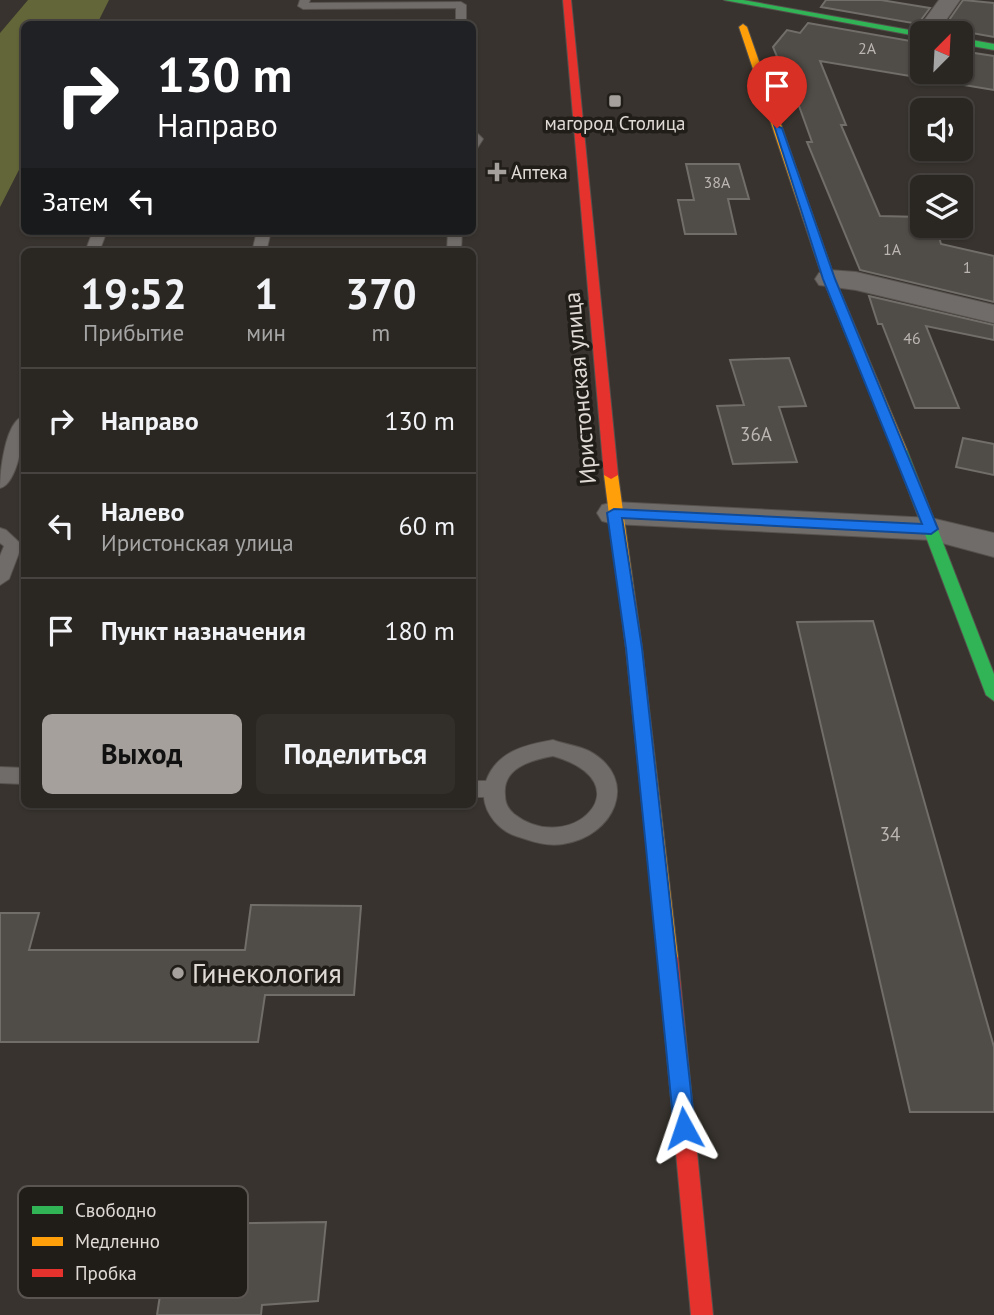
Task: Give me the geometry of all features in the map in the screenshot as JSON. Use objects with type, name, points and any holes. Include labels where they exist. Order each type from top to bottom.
[{"type":"main road","name":"Иристонская улица","points":[[567,0],[614,513],[634,648],[628,787],[672,995],[702,1315]]},
{"type":"main road","points":[[733,0],[910,32]]},
{"type":"main road","points":[[743,27],[829,279],[931,529],[994,695]]},
{"type":"main road","points":[[973,43],[994,47]]},
{"type":"street","points":[[934,21],[950,0]]},
{"type":"street","points":[[829,279],[856,281],[994,314]]},
{"type":"street","points":[[614,513],[931,529],[994,545]]},
{"type":"lane","points":[[304,0],[303,6],[461,5],[461,21]]},
{"type":"lane","points":[[0,483],[21,429]]},
{"type":"lane","points":[[0,534],[13,545],[0,579]]},
{"type":"lane","points":[[553,748],[570,750],[628,787],[605,807],[592,825],[557,836],[537,835],[519,828],[504,818],[483,789],[518,754],[553,748]]},
{"type":"lane","points":[[0,775],[21,776]]},
{"type":"green space","points":[[28,0],[109,0],[98,21],[21,21],[21,166],[0,207],[0,33]]},
{"type":"building","points":[[826,0],[881,0],[930,8],[920,21],[910,23],[821,7]]},
{"type":"building","points":[[963,0],[994,3],[994,37],[973,33],[973,21],[948,21]]},
{"type":"building","points":[[808,23],[910,41],[910,76],[820,61],[846,125],[841,125],[880,216],[910,217],[910,238],[939,238],[941,244],[994,256],[994,302],[860,270],[807,142],[812,142],[790,81],[787,81],[773,47],[787,30],[800,33]]},
{"type":"building","points":[[973,53],[994,56],[994,90],[958,84],[973,84]]},
{"type":"building","points":[[686,164],[739,164],[749,199],[728,199],[736,234],[685,234],[678,200],[694,200]]},
{"type":"building","points":[[869,296],[994,325],[994,340],[926,326],[959,408],[915,408],[882,324],[878,324]]},
{"type":"building","points":[[789,358],[806,406],[779,407],[797,462],[733,464],[717,406],[744,405],[730,360]]},
{"type":"building","points":[[963,438],[994,444],[994,475],[956,467]]},
{"type":"building","points":[[873,621],[994,1047],[994,1112],[910,1112],[797,622]]},
{"type":"building","name":"Гинекология","points":[[251,905],[361,906],[354,995],[265,995],[258,1042],[0,1042],[0,913],[39,913],[29,950],[245,950]]},
{"type":"building","points":[[326,1222],[318,1301],[262,1305],[261,1315],[157,1315],[160,1298],[248,1298],[248,1223]]},
{"type":"traffic: fast","points":[[728,0],[910,32]]},
{"type":"traffic: fast","points":[[973,43],[994,47]]},
{"type":"traffic: fast","points":[[900,450],[994,695]]},
{"type":"traffic: slow","points":[[743,27],[829,279],[900,450]]},
{"type":"traffic: slow","points":[[611,475],[634,648],[668,958]]},
{"type":"traffic: jam","points":[[567,0],[611,475]]},
{"type":"traffic: jam","points":[[668,958],[702,1315]]},
{"type":"place","name":"магород Столица","points":[[615,101]]},
{"type":"place","name":"Аптека","points":[[497,172]]},
{"type":"place","name":"Гинекология","points":[[178,973]]},
{"type":"route","points":[[684,1128],[634,648],[614,513],[931,529],[829,279],[777,128]]}]
